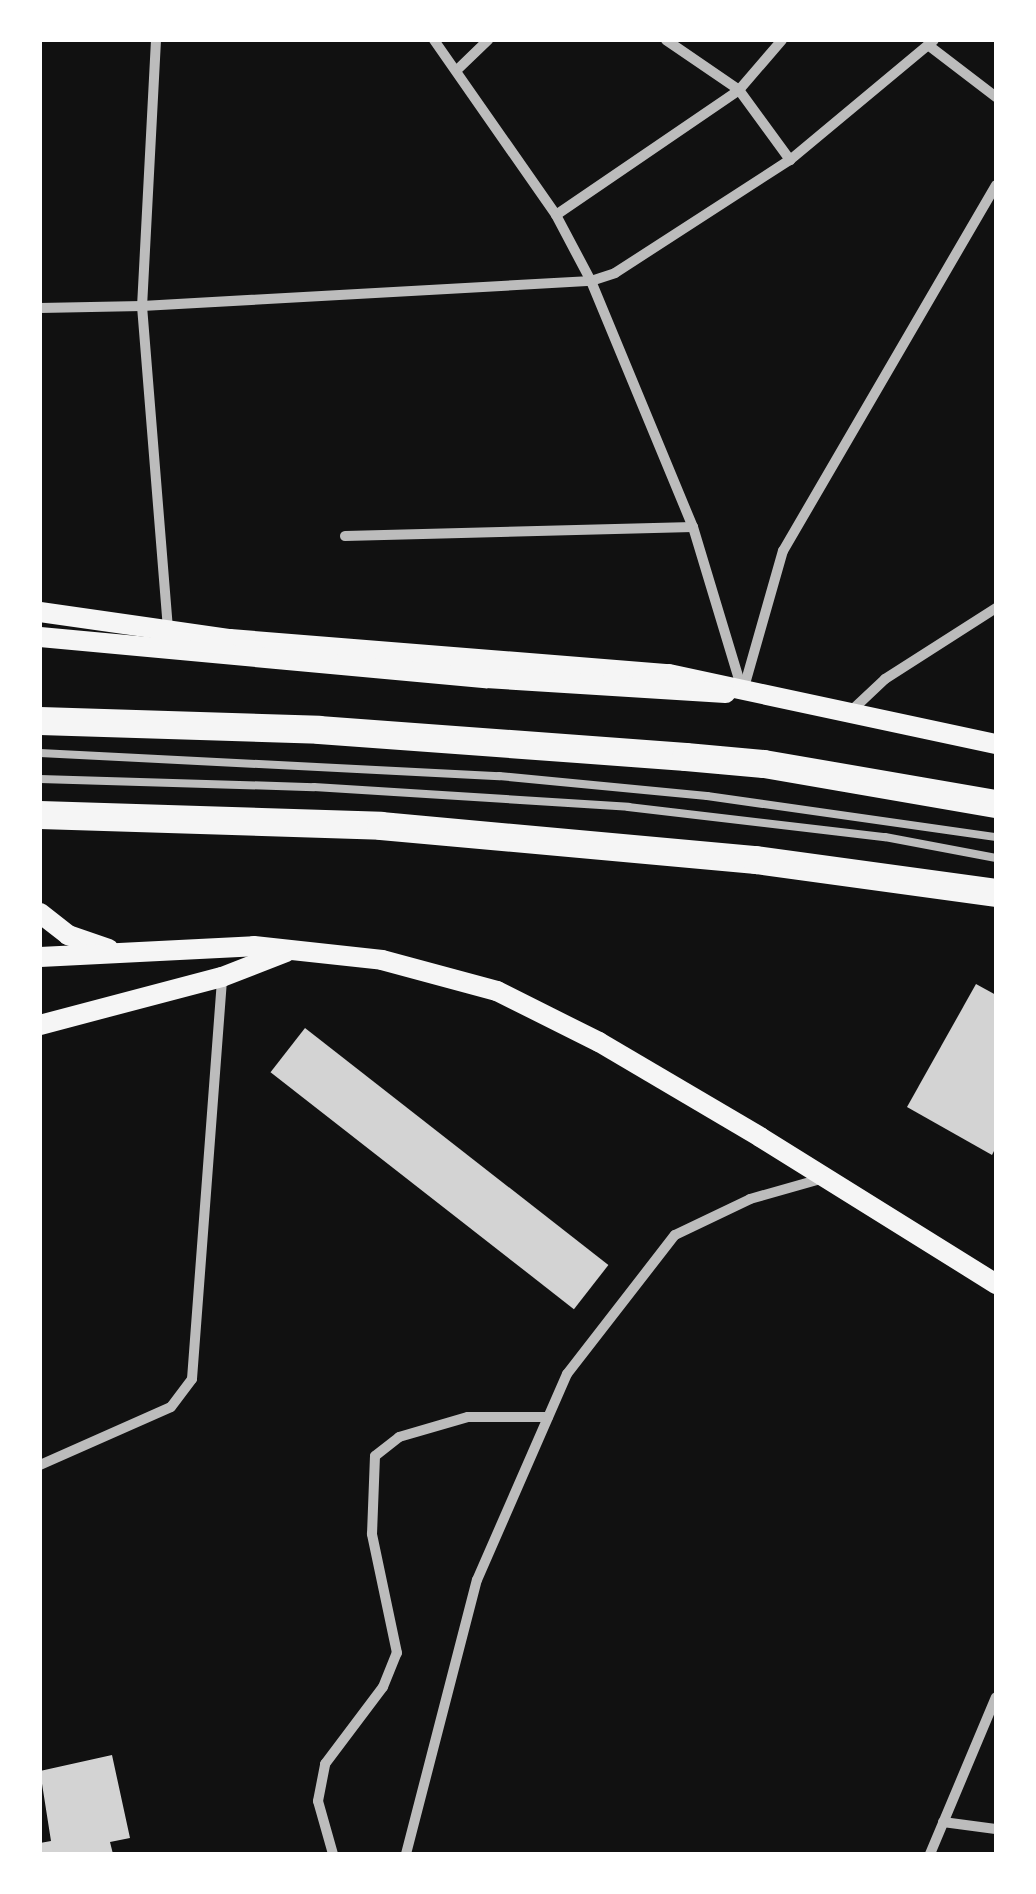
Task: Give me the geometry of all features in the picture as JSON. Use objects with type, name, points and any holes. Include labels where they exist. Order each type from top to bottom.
[{"type":"highway","points":[[40,720],[319,730],[686,757],[764,764],[996,804]]},
{"type":"highway","points":[[40,815],[381,826],[756,860],[996,893]]},
{"type":"main road","points":[[40,612],[169,640]]},
{"type":"main road","points":[[40,637],[169,640],[669,674],[996,744]]},
{"type":"main road","points":[[40,912],[87,944],[135,954]]},
{"type":"main road","points":[[218,944],[222,976]]},
{"type":"main road","points":[[40,957],[135,954],[218,944],[382,960],[497,992],[598,1042],[996,1284]]},
{"type":"main road","points":[[40,1025],[222,976],[288,951]]},
{"type":"street","points":[[156,40],[142,306],[169,640]]},
{"type":"street","points":[[434,40],[458,69],[556,216],[591,281],[693,527],[743,692]]},
{"type":"street","points":[[458,69],[488,40]]},
{"type":"street","points":[[666,40],[739,90],[790,160]]},
{"type":"street","points":[[556,216],[739,90],[782,40]]},
{"type":"street","points":[[40,308],[591,281],[615,273],[790,160],[931,43],[996,97]]},
{"type":"street","points":[[743,692],[784,552],[996,185]]},
{"type":"street","points":[[345,536],[693,527]]},
{"type":"street","points":[[849,713],[885,679],[996,608]]},
{"type":"street","points":[[40,1465],[171,1407],[192,1379],[199,1336],[222,976]]},
{"type":"street","points":[[406,1854],[477,1580],[567,1374],[675,1235],[750,1199],[825,1178]]},
{"type":"street","points":[[332,1854],[318,1801],[325,1764],[382,1687],[397,1653],[372,1534],[375,1456],[399,1437],[468,1417],[548,1416]]},
{"type":"street","points":[[930,1854],[996,1696]]},
{"type":"street","points":[[943,1822],[996,1828]]},
{"type":"lane","points":[[40,753],[499,776],[707,796],[996,837]]},
{"type":"lane","points":[[40,779],[314,787],[628,808],[885,837],[996,858]]},
{"type":"building","points":[[976,984],[996,995],[996,1147],[992,1155],[907,1107]]},
{"type":"building","points":[[305,1028],[608,1265],[574,1309],[271,1072]]},
{"type":"building","points":[[112,1755],[130,1838],[110,1842],[113,1854],[40,1854],[40,1843],[51,1841],[40,1771]]}]
